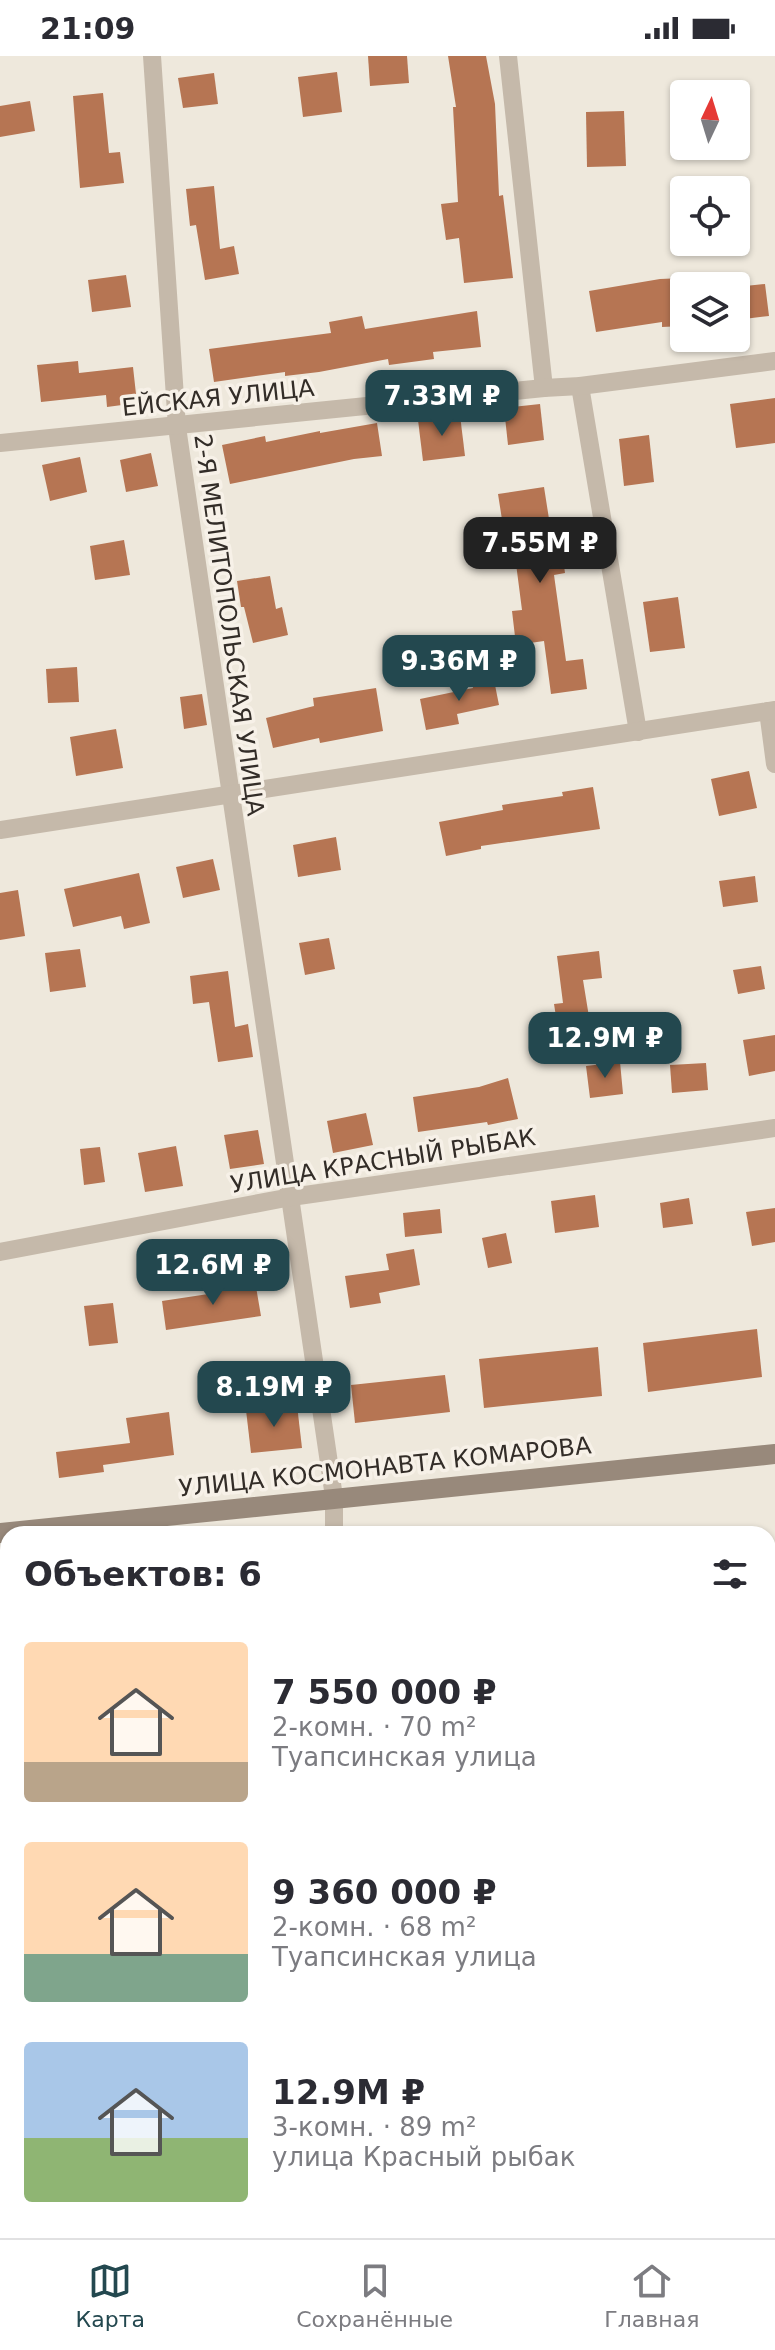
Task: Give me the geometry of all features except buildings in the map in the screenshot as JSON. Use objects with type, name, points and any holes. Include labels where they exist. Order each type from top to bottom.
[{"type":"main road","name":"УЛИЦА КОСМОНАВТА КОМАРОВА","points":[[65,1526],[775,1454]]},
{"type":"street","name":"2-Я МЕЛИТОПОЛЬСКАЯ УЛИЦА","points":[[152,56],[177,427],[334,1497],[334,1526]]},
{"type":"street","points":[[508,56],[544,388]]},
{"type":"street","name":"ЕЙСКАЯ УЛИЦА","points":[[0,443],[580,386],[775,361]]},
{"type":"street","points":[[580,386],[638,732]]},
{"type":"street","points":[[0,830],[772,710],[775,764]]},
{"type":"street","name":"УЛИЦА КРАСНЫЙ РЫБАК","points":[[0,1252],[291,1197],[775,1128]]}]
